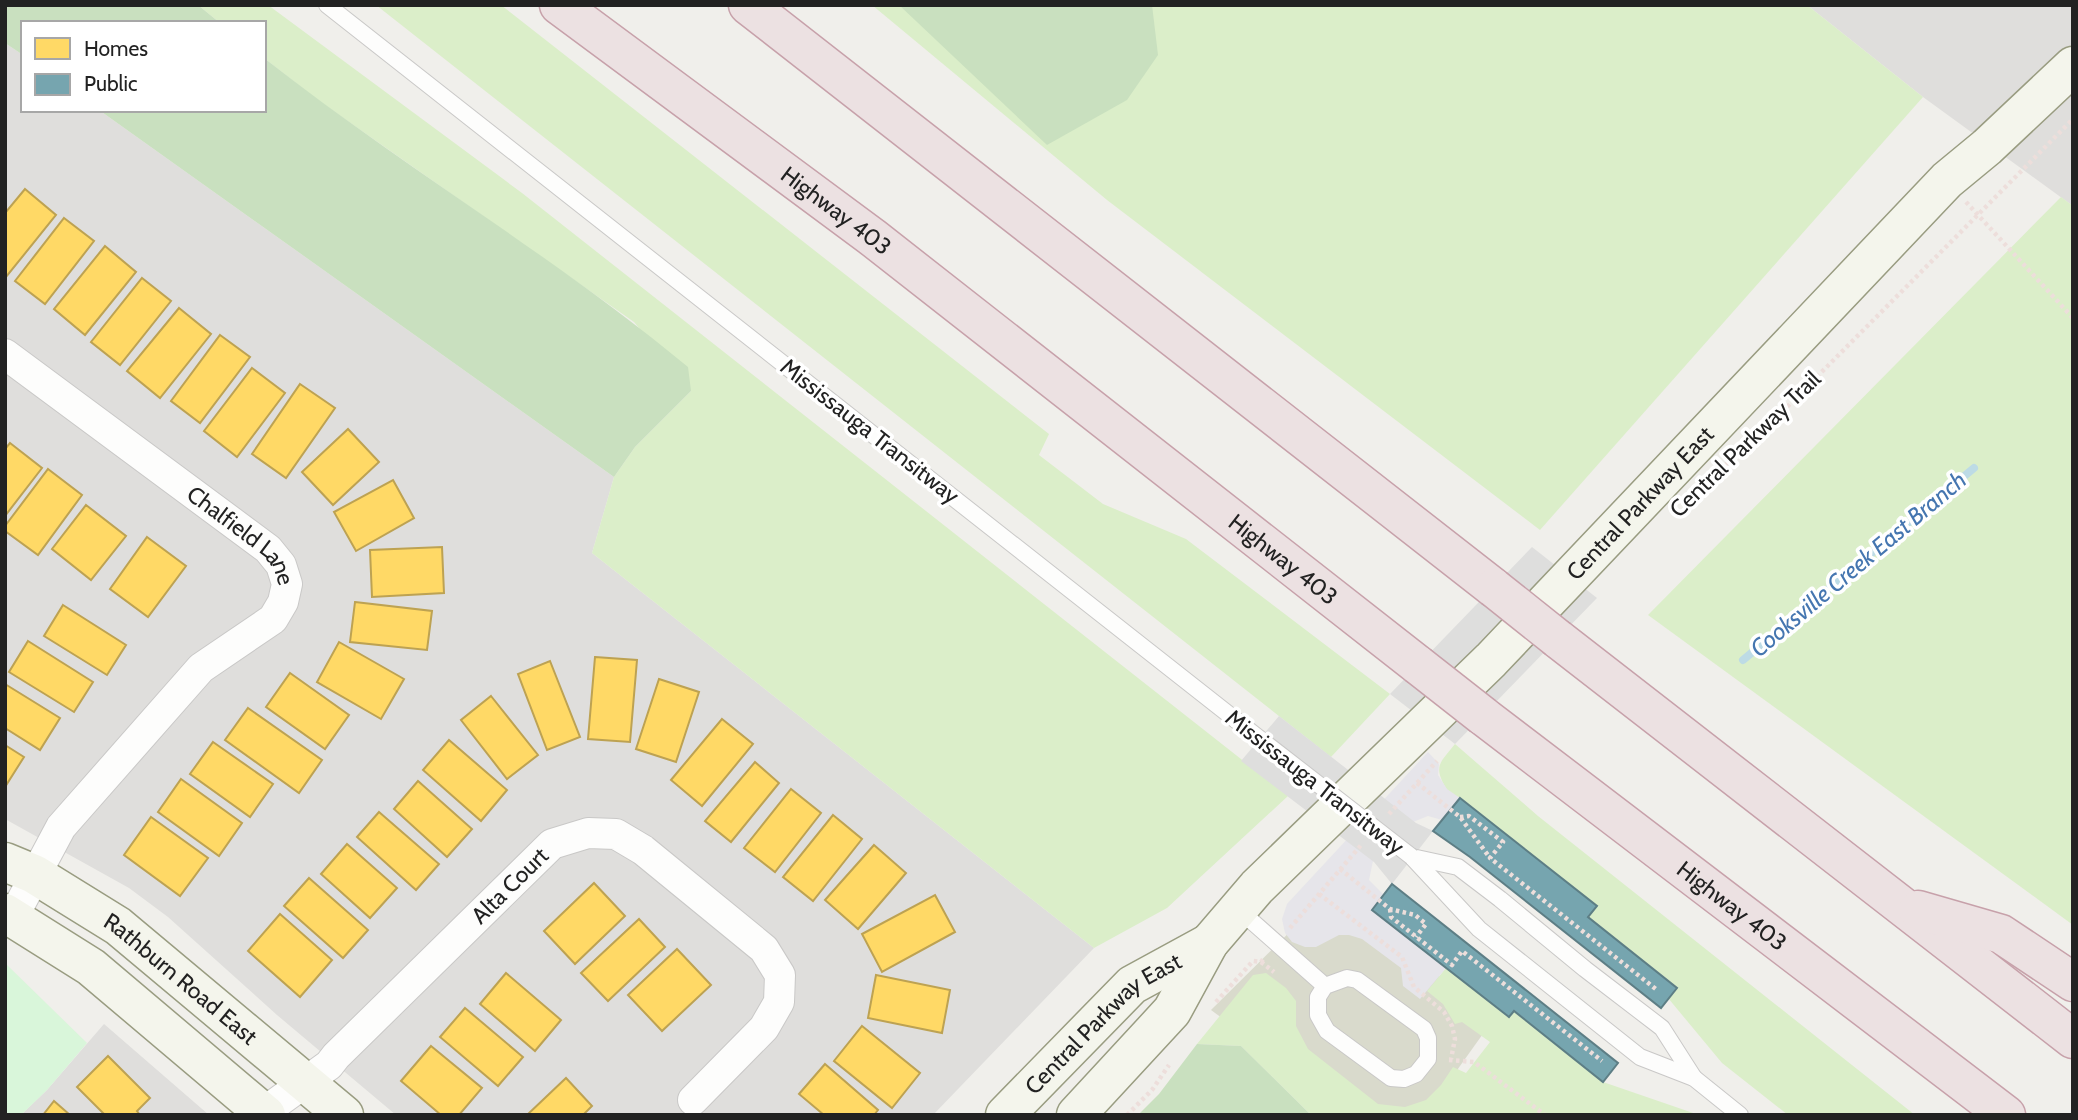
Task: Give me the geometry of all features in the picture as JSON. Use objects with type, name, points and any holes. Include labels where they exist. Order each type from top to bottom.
[{"type":"highway","name":"Highway 403","points":[[559,5],[883,246],[1483,716],[2006,1115]]},
{"type":"highway","points":[[748,5],[2073,1040]]},
{"type":"highway","points":[[1898,904],[2001,934],[2073,982]]},
{"type":"street","name":"Central Parkway East","points":[[1076,1115],[1172,1011],[1209,943],[1266,878],[1491,660],[1947,180],[1987,147],[2073,66]]},
{"type":"street","name":"Chalfield Lane","points":[[5,354],[268,549],[281,565],[287,584],[284,603],[273,619],[201,668],[61,827],[20,868],[9,915]]},
{"type":"street","name":"Alta Court","points":[[263,1114],[329,1065],[552,844],[588,833],[616,834],[643,850],[764,949],[780,975],[779,1002],[764,1028],[693,1100]]},
{"type":"street","name":"Rathburn Road East","points":[[20,868],[118,926],[344,1115]]},
{"type":"street","name":"Rathburn Road East","points":[[9,915],[91,967],[263,1114]]},
{"type":"street","name":"Central Parkway East","points":[[1005,1115],[1132,985],[1209,943]]},
{"type":"lane","name":"Mississauga Transitway","points":[[327,5],[1412,857],[1479,929],[1640,1057],[1694,1078],[1740,1115]]},
{"type":"lane","name":"Mississauga Transitway","points":[[1412,857],[1458,867],[1500,899],[1662,1028],[1694,1078]]},
{"type":"lane","points":[[1238,908],[1325,986]]},
{"type":"lane","points":[[1347,978],[1357,980],[1424,1029],[1430,1047],[1428,1059],[1416,1074],[1404,1079],[1391,1078],[1327,1031],[1318,1015],[1318,997],[1325,986],[1347,978]]},
{"type":"path","name":"Central Parkway Trail","points":[[1714,475],[1775,419],[2073,119]]},
{"type":"path","points":[[1947,180],[2073,318]]},
{"type":"path","points":[[1383,821],[1446,751]]},
{"type":"path","points":[[1417,783],[1460,817],[1490,858],[1657,990]]},
{"type":"path","points":[[1460,817],[1469,816],[1503,842],[1490,858]]},
{"type":"path","points":[[1285,933],[1366,840]]},
{"type":"path","points":[[1340,869],[1390,909],[1415,915],[1426,924],[1416,937]]},
{"type":"path","points":[[1390,909],[1391,917],[1452,965],[1462,951],[1602,1061]]},
{"type":"path","points":[[1428,1059],[1474,1062],[1545,1115]]},
{"type":"shaded area","points":[[1807,5],[2073,5],[2073,206],[1923,97]]},
{"type":"shaded area","points":[[5,43],[21,54],[21,112],[102,112],[614,477],[592,553],[1094,948],[933,1115],[396,1115],[277,1015],[168,917],[129,888],[5,819]]},
{"type":"shaded area","points":[[1428,752],[1439,764],[1438,775],[1447,789],[1460,798],[1442,820],[1428,816],[1413,822],[1373,861],[1369,880],[1384,895],[1373,910],[1446,968],[1420,999],[1403,986],[1401,968],[1362,939],[1339,935],[1316,947],[1305,947],[1292,942],[1285,933],[1282,919],[1287,904]]},
{"type":"shaded area","points":[[1315,907],[1500,1010],[1425,1115],[1354,1115],[1211,1010]]},
{"type":"shaded area","points":[[104,1024],[209,1115],[21,1115],[47,1090]]},
{"type":"green space","points":[[5,5],[198,5],[218,21],[21,21],[21,54],[5,43]]},
{"type":"green space","points":[[198,5],[268,5],[522,193],[1288,796],[1167,908],[1094,948],[592,553],[614,477],[635,447],[691,391],[634,322],[315,98],[266,60],[266,21],[218,21]]},
{"type":"green space","points":[[376,5],[501,5],[1049,434],[1039,455],[1103,504],[1186,539],[1390,694],[1331,757]]},
{"type":"green space","points":[[872,5],[1807,5],[1923,97],[1540,530],[1107,200]]},
{"type":"green space","points":[[899,5],[1152,5],[1158,55],[1127,100],[1047,145]]},
{"type":"green space","points":[[266,60],[369,136],[531,248],[688,367],[691,391],[635,447],[614,477],[102,112],[266,112]]},
{"type":"green space","points":[[2061,197],[2073,206],[2073,925],[1648,615]]},
{"type":"green space","points":[[1455,744],[1538,816],[1915,1115],[1788,1115],[1722,1063],[1668,998],[1677,987],[1588,917],[1596,906],[1447,790],[1439,770],[1445,756]]},
{"type":"green space","points":[[5,963],[87,1043],[47,1090],[21,1115],[5,1115]]},
{"type":"green space","points":[[1446,968],[1508,1017],[1514,1011],[1603,1082],[1699,1115],[1311,1115],[1241,1046],[1197,1044],[1253,975],[1266,973],[1286,988],[1296,1001],[1296,1026],[1308,1049],[1378,1104],[1405,1107],[1426,1100],[1441,1085],[1453,1067],[1466,1073],[1490,1042],[1462,1022],[1455,1024],[1443,1004],[1427,991]]},
{"type":"green space","points":[[1197,1044],[1241,1046],[1311,1115],[1138,1115],[1159,1094]]},
{"type":"pier","points":[[1532,547],[1597,598],[1455,744],[1390,694]]},
{"type":"pier","points":[[1279,716],[1416,823],[1433,831],[1392,884],[1374,862],[1241,761]]},
{"type":"building: Homes","points":[[25,189],[56,215],[6,277],[5,213]]},
{"type":"building: Homes","points":[[64,218],[94,241],[45,304],[15,281]]},
{"type":"building: Homes","points":[[105,246],[136,272],[85,335],[54,309]]},
{"type":"building: Homes","points":[[142,278],[171,301],[120,365],[91,342]]},
{"type":"building: Homes","points":[[179,308],[211,334],[160,398],[127,371]]},
{"type":"building: Homes","points":[[220,335],[250,357],[200,423],[171,401]]},
{"type":"building: Homes","points":[[252,368],[285,393],[237,457],[204,431]]},
{"type":"building: Homes","points":[[300,384],[335,408],[286,478],[252,454]]},
{"type":"building: Homes","points":[[348,429],[379,462],[333,505],[302,472]]},
{"type":"building: Homes","points":[[10,443],[42,468],[5,516],[5,449]]},
{"type":"building: Homes","points":[[48,469],[82,495],[38,555],[5,531],[5,526]]},
{"type":"building: Homes","points":[[393,480],[414,518],[356,551],[334,512]]},
{"type":"building: Homes","points":[[86,505],[126,536],[91,580],[52,549]]},
{"type":"building: Homes","points":[[147,537],[186,566],[148,617],[110,589]]},
{"type":"building: Homes","points":[[442,547],[444,593],[372,597],[370,550]]},
{"type":"building: Homes","points":[[355,602],[432,611],[427,650],[350,642]]},
{"type":"building: Homes","points":[[63,605],[126,645],[107,675],[44,636]]},
{"type":"building: Homes","points":[[28,641],[93,682],[74,712],[9,672]]},
{"type":"building: Homes","points":[[339,642],[404,679],[381,719],[317,682]]},
{"type":"building: Homes","points":[[595,657],[637,660],[630,742],[588,739]]},
{"type":"building: Homes","points":[[550,661],[580,737],[547,750],[518,674]]},
{"type":"building: Homes","points":[[290,673],[349,715],[325,749],[266,707]]},
{"type":"building: Homes","points":[[659,679],[699,692],[676,762],[636,749]]},
{"type":"building: Homes","points":[[5,684],[60,718],[40,750],[5,728]]},
{"type":"building: Homes","points":[[491,696],[538,755],[507,779],[461,720]]},
{"type":"building: Homes","points":[[248,708],[322,760],[299,793],[225,740]]},
{"type":"building: Homes","points":[[722,719],[753,744],[702,806],[671,780]]},
{"type":"building: Homes","points":[[449,740],[507,790],[481,821],[423,770]]},
{"type":"building: Homes","points":[[213,742],[273,784],[250,817],[190,774]]},
{"type":"building: Homes","points":[[5,745],[24,757],[5,787]]},
{"type":"building: Homes","points":[[755,762],[779,783],[731,842],[705,821]]},
{"type":"building: Homes","points":[[181,779],[242,823],[219,856],[158,812]]},
{"type":"building: Homes","points":[[418,781],[472,829],[447,857],[394,809]]},
{"type":"building: Homes","points":[[791,789],[821,813],[775,872],[744,848]]},
{"type":"building: Homes","points":[[379,812],[439,864],[416,890],[357,837]]},
{"type":"building: Homes","points":[[833,815],[862,839],[813,901],[783,877]]},
{"type":"building: Homes","points":[[151,817],[208,858],[180,896],[124,855]]},
{"type":"building: Homes","points":[[347,844],[397,888],[370,918],[321,874]]},
{"type":"building: Homes","points":[[874,845],[906,873],[858,929],[825,900]]},
{"type":"building: Homes","points":[[309,878],[368,930],[343,958],[284,906]]},
{"type":"building: Homes","points":[[594,883],[625,916],[575,964],[544,931]]},
{"type":"building: Homes","points":[[935,895],[955,932],[882,972],[862,934]]},
{"type":"building: Homes","points":[[280,914],[332,960],[300,997],[248,951]]},
{"type":"building: Homes","points":[[639,919],[665,947],[608,1001],[581,973]]},
{"type":"building: Homes","points":[[677,949],[711,985],[662,1031],[628,995]]},
{"type":"building: Homes","points":[[506,973],[561,1020],[535,1051],[480,1004]]},
{"type":"building: Homes","points":[[876,975],[950,990],[942,1033],[868,1018]]},
{"type":"building: Homes","points":[[465,1008],[523,1057],[498,1086],[440,1037]]},
{"type":"building: Homes","points":[[862,1026],[920,1073],[892,1108],[834,1061]]},
{"type":"building: Homes","points":[[431,1046],[482,1088],[459,1115],[441,1115],[401,1081]]},
{"type":"building: Homes","points":[[108,1056],[150,1098],[137,1111],[140,1115],[105,1115],[77,1087]]},
{"type":"building: Homes","points":[[825,1064],[878,1110],[874,1115],[824,1115],[799,1094]]},
{"type":"building: Homes","points":[[566,1078],[592,1106],[583,1115],[527,1115]]},
{"type":"building: Homes","points":[[54,1101],[70,1115],[43,1115]]},
{"type":"building: Public","points":[[1460,798],[1597,906],[1588,917],[1677,988],[1661,1008],[1470,857],[1433,831]]},
{"type":"building: Public","points":[[1392,884],[1618,1063],[1603,1082],[1514,1011],[1509,1017],[1372,910]]},
{"type":"waterway","name":"Cooksville Creek East Branch","points":[[1743,660],[1974,468]]}]
